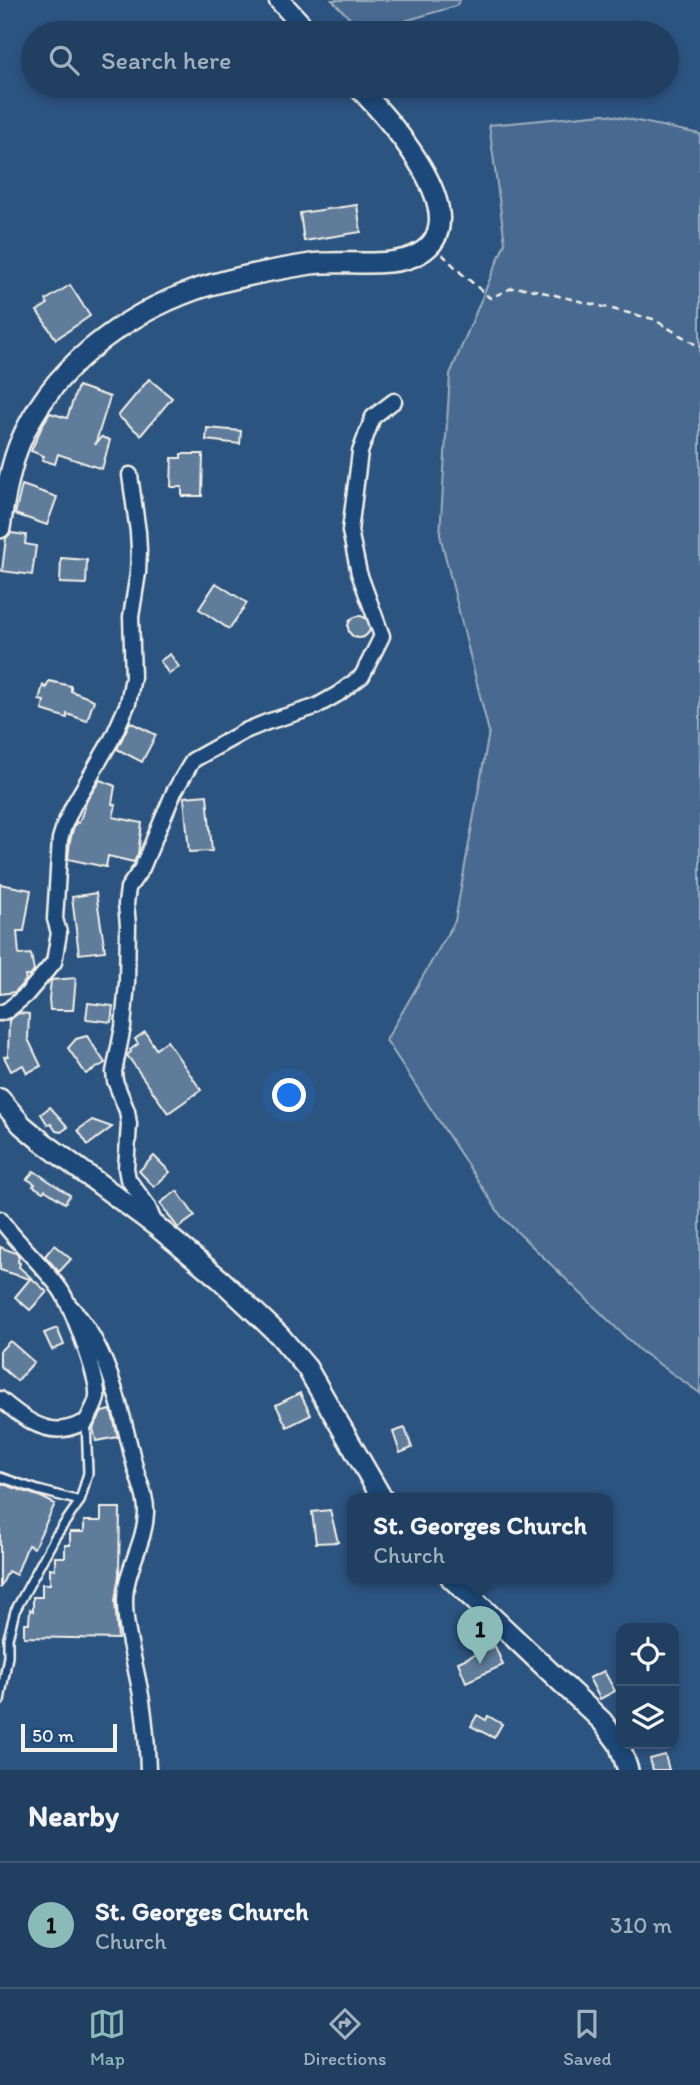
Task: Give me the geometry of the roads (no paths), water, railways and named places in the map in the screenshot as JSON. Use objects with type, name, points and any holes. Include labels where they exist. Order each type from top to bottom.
[{"type":"main road","points":[[279,0],[298,21]]},
{"type":"main road","points":[[0,528],[13,463],[42,401],[69,370],[125,323],[177,297],[246,276],[314,264],[406,260],[422,253],[432,244],[439,230],[440,217],[428,177],[411,151],[367,98]]},
{"type":"main road","points":[[0,1100],[22,1125],[156,1226],[221,1280],[279,1335],[307,1368],[379,1493]]},
{"type":"main road","points":[[457,1584],[602,1721],[619,1744],[628,1770]]},
{"type":"street","points":[[156,1226],[147,1205],[128,1179],[126,1168],[129,1124],[114,1072],[123,1027],[127,983],[128,887],[142,868],[174,792],[193,760],[256,726],[315,708],[362,676],[382,636],[359,573],[350,531],[360,452],[373,417],[394,401]]},
{"type":"street","points":[[0,1013],[26,995],[54,962],[59,933],[55,919],[60,839],[73,806],[109,745],[128,703],[133,677],[131,617],[139,550],[130,475]]},
{"type":"street","points":[[0,1219],[60,1290],[69,1306],[88,1355],[97,1396],[86,1422],[64,1430],[35,1424],[0,1399]]},
{"type":"street","points":[[69,1306],[83,1320],[105,1366],[118,1401],[146,1512],[141,1541],[127,1581],[125,1601],[144,1710],[148,1770]]},
{"type":"lane","points":[[0,1701],[8,1657],[8,1638],[15,1611],[55,1537],[80,1501],[88,1473],[86,1422]]},
{"type":"lane","points":[[0,1477],[80,1501]]},
{"type":"place","name":"St. Georges Church","points":[[480,1664]]}]
